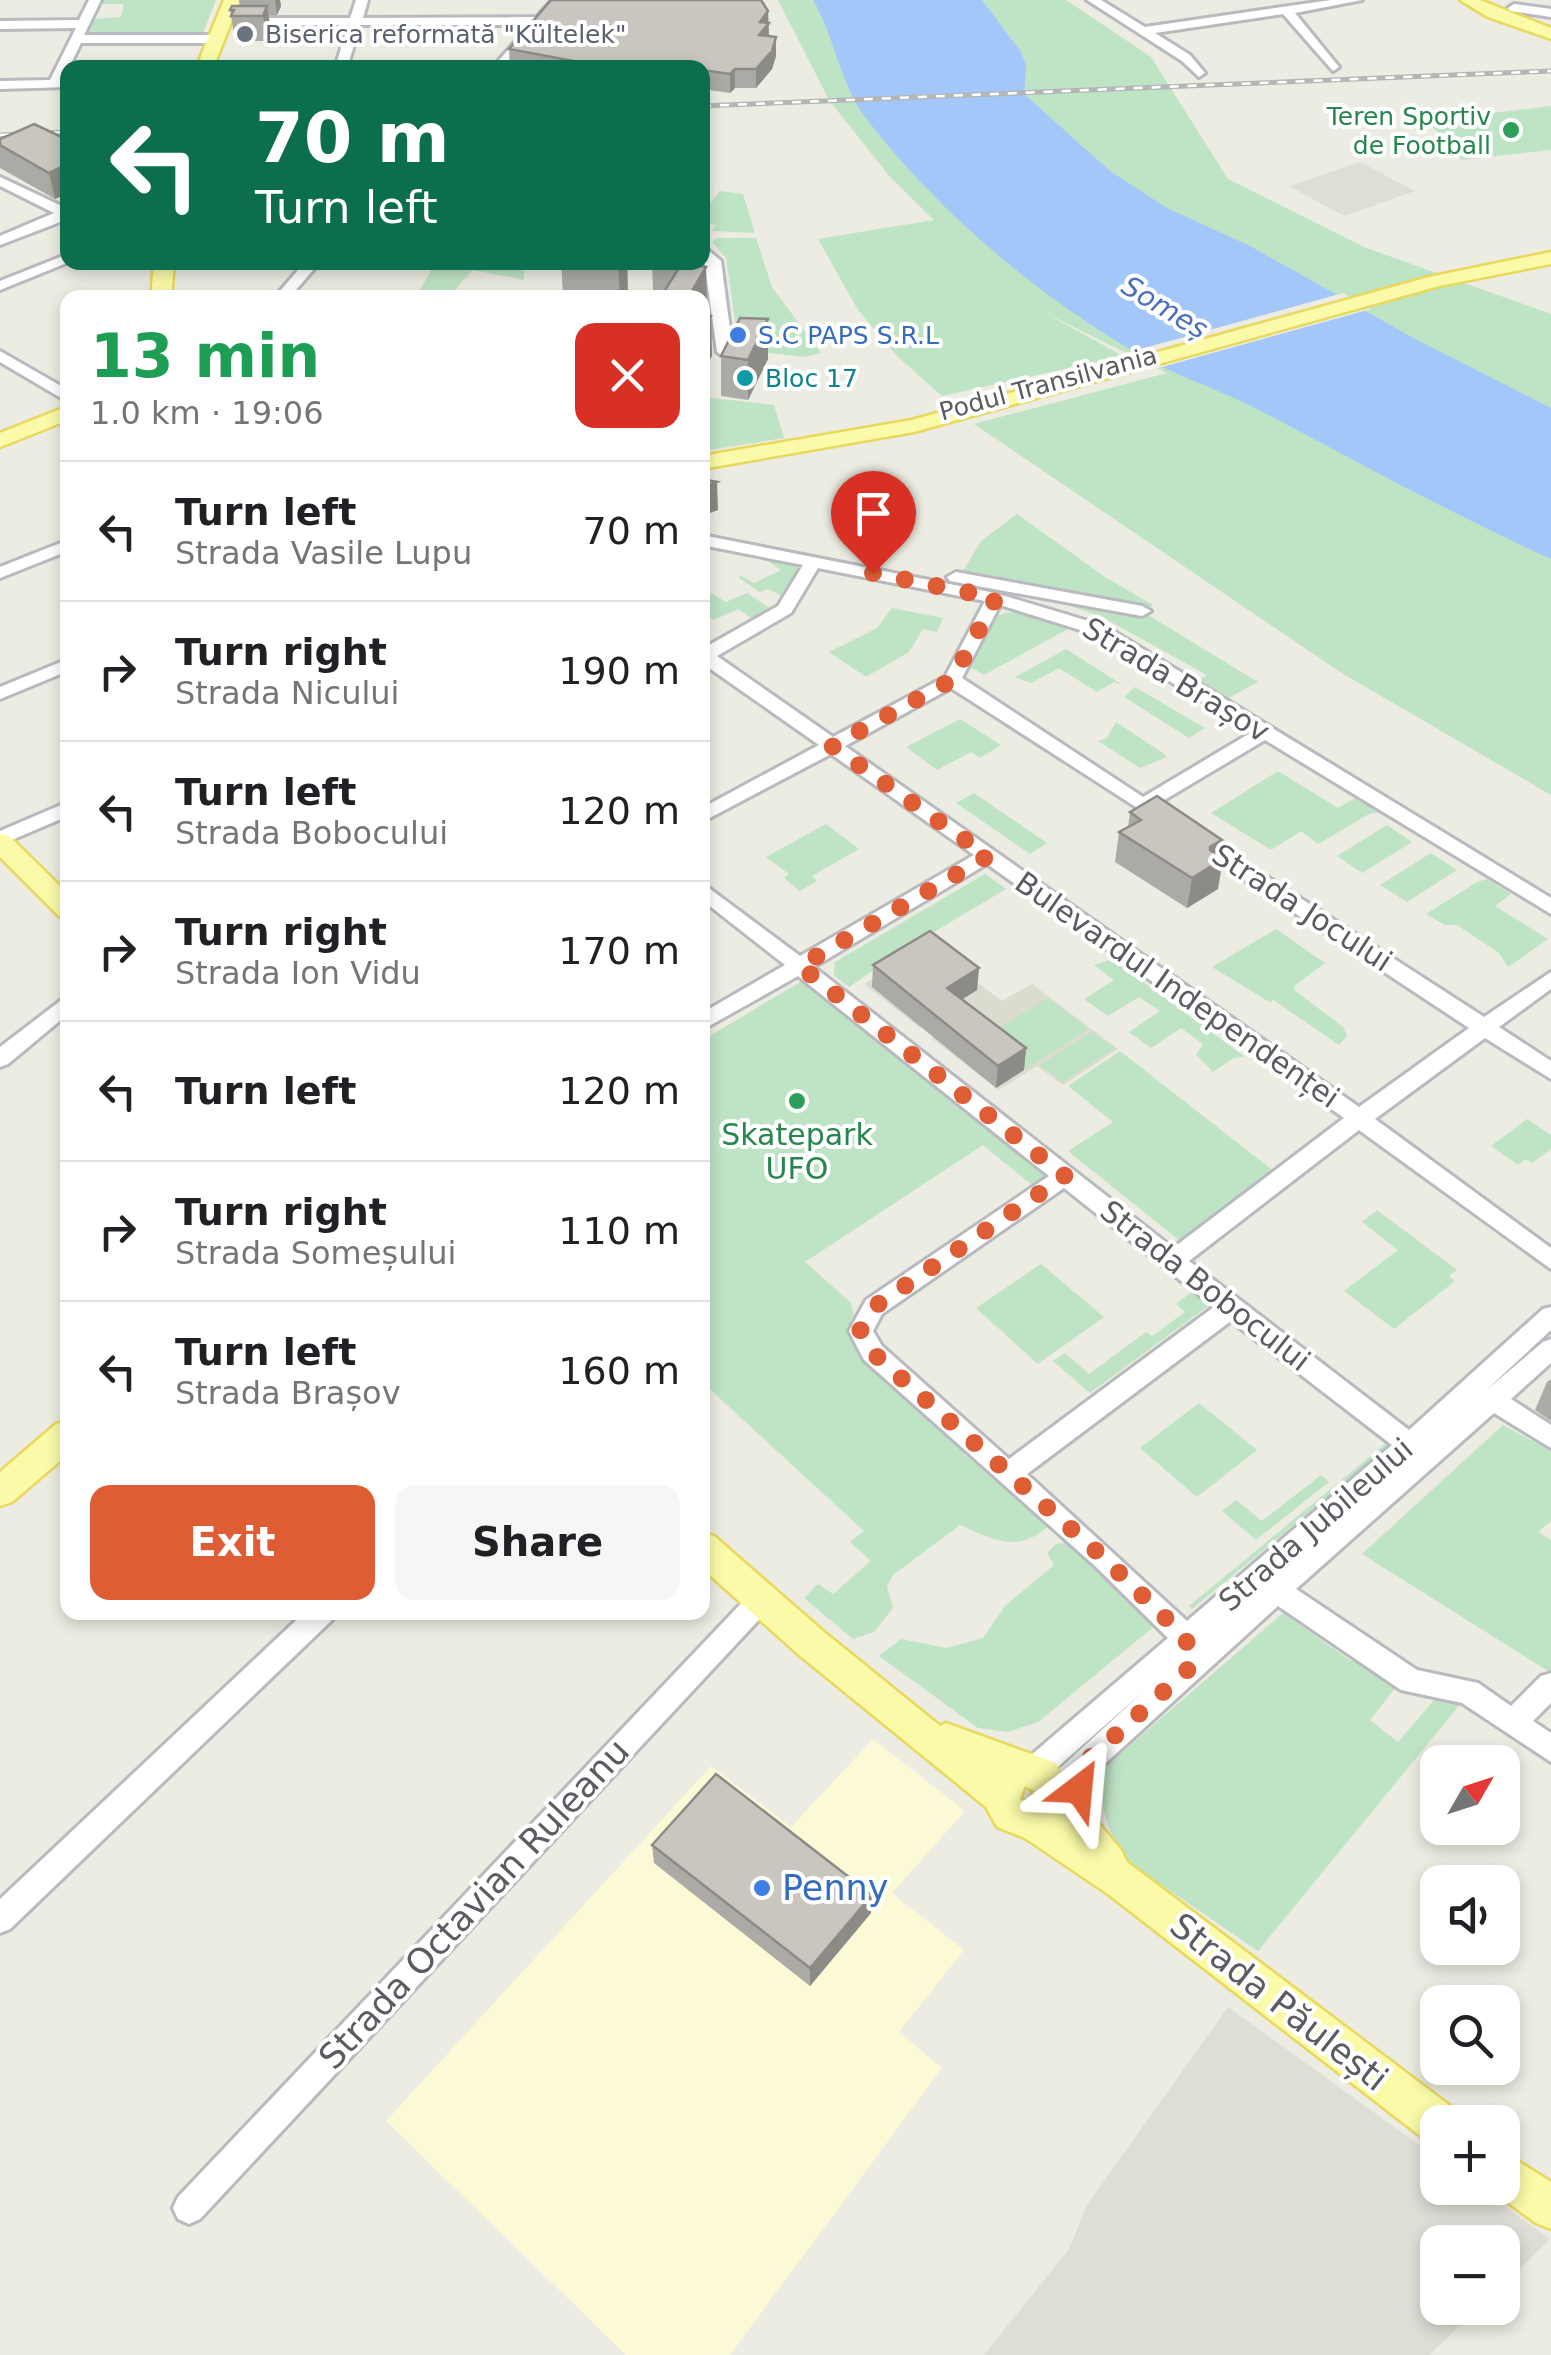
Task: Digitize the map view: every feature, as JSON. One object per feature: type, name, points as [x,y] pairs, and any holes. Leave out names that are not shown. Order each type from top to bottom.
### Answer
[{"type":"main road","points":[[207,60],[232,0]]},
{"type":"main road","points":[[1468,0],[1504,7],[1551,30]]},
{"type":"main road","name":"Podul Transilvania","points":[[710,459],[977,411],[1436,280],[1551,255]]},
{"type":"main road","points":[[0,441],[60,410]]},
{"type":"main road","points":[[0,840],[60,902]]},
{"type":"main road","points":[[0,1492],[60,1441]]},
{"type":"main road","name":"Strada Păulești","points":[[710,1554],[760,1601],[920,1730],[1032,1791],[1122,1881],[1420,2109]]},
{"type":"main road","name":"Strada Păulești","points":[[920,1730],[958,1745],[1032,1791],[1095,1848],[1122,1881]]},
{"type":"main road","points":[[1520,2185],[1551,2208]]},
{"type":"street","points":[[70,60],[95,0]]},
{"type":"street","points":[[344,60],[362,0]]},
{"type":"street","points":[[505,60],[559,0]]},
{"type":"street","points":[[1092,0],[1186,58],[1199,73]]},
{"type":"street","points":[[1144,32],[1356,0]]},
{"type":"street","points":[[1504,7],[1551,14]]},
{"type":"street","points":[[1286,10],[1333,67]]},
{"type":"street","points":[[77,39],[356,22],[540,21]]},
{"type":"street","points":[[0,24],[84,24]]},
{"type":"street","points":[[0,84],[60,84]]},
{"type":"street","points":[[0,144],[60,140]]},
{"type":"street","points":[[5,188],[60,211]]},
{"type":"street","points":[[0,241],[60,216]]},
{"type":"street","points":[[710,257],[714,261],[724,352]]},
{"type":"street","points":[[0,286],[60,261]]},
{"type":"street","points":[[288,290],[306,270]]},
{"type":"street","points":[[0,356],[60,403]]},
{"type":"street","name":"Strada Brașov","points":[[710,542],[996,598],[1099,630],[1551,907]]},
{"type":"street","points":[[0,572],[60,548]]},
{"type":"street","points":[[710,653],[785,610],[814,561]]},
{"type":"street","points":[[952,576],[1142,611]]},
{"type":"street","points":[[710,812],[952,680],[996,598]]},
{"type":"street","name":"Bulevardul Independenței","points":[[710,660],[1360,1118],[1551,1260]]},
{"type":"street","points":[[0,694],[60,668]]},
{"type":"street","name":"Strada Jocului","points":[[952,680],[1551,1072]]},
{"type":"street","points":[[1143,805],[1265,732]]},
{"type":"street","points":[[0,840],[60,812]]},
{"type":"street","points":[[710,1018],[988,856]]},
{"type":"street","name":"Strada Bobocului","points":[[710,895],[1416,1453]]},
{"type":"street","points":[[1174,1260],[1551,979]]},
{"type":"street","points":[[0,1059],[60,1009]]},
{"type":"street","points":[[1065,1176],[874,1307],[860,1331],[873,1353],[1009,1472],[1189,1650]]},
{"type":"street","points":[[1009,1472],[1232,1307]]},
{"type":"street","name":"Strada Jubileului","points":[[1032,1791],[1064,1742],[1189,1650],[1278,1591],[1551,1316]]},
{"type":"street","name":"Strada Jubileului","points":[[1032,1791],[1089,1759],[1189,1650],[1416,1453],[1492,1399],[1551,1349]]},
{"type":"street","points":[[1492,1399],[1551,1438]]},
{"type":"street","points":[[1278,1591],[1411,1680],[1468,1692],[1551,1749]]},
{"type":"street","name":"Strada Octavian Ruleanu","points":[[189,2208],[760,1601]]},
{"type":"street","points":[[0,1919],[315,1620]]},
{"type":"street","points":[[1512,1723],[1551,1685]]},
{"type":"street","points":[[958,1745],[1024,1754],[1064,1742]]},
{"type":"street","points":[[1089,1759],[1078,1804],[1095,1848]]},
{"type":"shaded area","points":[[1360,162],[1415,191],[1344,216],[1289,186]]},
{"type":"shaded area","points":[[934,950],[1002,1001],[1032,984],[1118,1049],[1063,1085],[1037,1066],[999,1090],[931,1038],[947,1028],[935,1018],[920,1028],[864,984],[905,960]]},
{"type":"shaded area","points":[[873,1739],[965,1811],[892,1893],[964,1950],[899,2032],[942,2068],[730,2355],[626,2355],[386,2121],[711,1766],[791,1827]]},
{"type":"shaded area","points":[[1228,2007],[1420,2146],[1420,2205],[1503,2205],[1550,2239],[1520,2268],[1520,2225],[1420,2225],[1420,2325],[1461,2325],[1429,2355],[984,2355],[1069,2249],[1087,2205]]},
{"type":"green space","points":[[101,0],[216,0],[202,35],[85,37],[93,19],[121,17],[124,4],[99,4]]},
{"type":"green space","points":[[778,0],[1066,0],[1151,57],[1228,179],[1364,247],[1551,314],[1551,795],[1340,672],[974,424],[1167,373],[1043,312],[1123,356],[942,396],[898,357],[858,310],[818,239],[934,220],[890,177],[829,100]]},
{"type":"green space","points":[[1551,106],[1551,150],[1462,160],[1458,157],[1462,155],[1426,121]]},
{"type":"green space","points":[[720,191],[743,194],[755,233],[712,231],[716,225],[710,224],[710,204]]},
{"type":"green space","points":[[717,238],[756,238],[772,287],[821,353],[804,357],[745,350],[736,327],[726,258],[712,242]]},
{"type":"green space","points":[[431,270],[473,270],[455,290],[420,290]]},
{"type":"green space","points":[[473,270],[524,270],[524,280]]},
{"type":"green space","points":[[710,398],[774,405],[784,438],[710,450]]},
{"type":"green space","points":[[1017,514],[1105,577],[1153,605],[1143,612],[1258,682],[1225,700],[1197,682],[1207,675],[1102,617],[1036,594],[1034,587],[963,571],[981,541]]},
{"type":"green space","points":[[786,556],[814,561],[792,601],[768,589],[760,592],[739,578],[740,575],[754,583],[781,570],[768,561]]},
{"type":"green space","points":[[747,593],[771,609],[751,618],[738,609],[714,620],[710,617],[710,594],[726,602]]},
{"type":"green space","points":[[892,608],[943,618],[937,632],[923,629],[909,652],[866,677],[829,652],[877,628]]},
{"type":"green space","points":[[1024,609],[1075,625],[984,675],[967,665],[994,616]]},
{"type":"green space","points":[[1066,649],[1120,685],[1114,682],[1097,692],[1059,668],[1031,683],[1015,677]]},
{"type":"green space","points":[[1135,687],[1205,728],[1189,738],[1124,697]]},
{"type":"green space","points":[[960,719],[1001,745],[980,758],[971,752],[937,770],[906,747]]},
{"type":"green space","points":[[1116,722],[1167,757],[1140,768],[1098,741],[1107,738]]},
{"type":"green space","points":[[1278,771],[1338,808],[1355,798],[1379,812],[1318,844],[1301,831],[1271,850],[1211,813]]},
{"type":"green space","points":[[974,793],[1047,843],[1030,854],[956,803]]},
{"type":"green space","points":[[826,824],[859,849],[812,876],[817,881],[800,891],[784,878],[789,874],[766,857]]},
{"type":"green space","points":[[1387,825],[1412,842],[1362,873],[1337,856]]},
{"type":"green space","points":[[1431,853],[1457,870],[1407,902],[1380,885]]},
{"type":"green space","points":[[985,874],[1006,889],[934,932],[961,953],[943,964],[897,954],[849,987],[834,975],[835,962]]},
{"type":"green space","points":[[1487,879],[1511,894],[1495,906],[1548,939],[1508,967],[1499,953],[1457,925],[1445,925],[1426,914]]},
{"type":"green space","points":[[1276,929],[1325,963],[1295,985],[1294,990],[1343,1027],[1347,1036],[1339,1045],[1272,999],[1271,1003],[1212,967]]},
{"type":"green space","points":[[1112,959],[1245,1057],[1234,1058],[1213,1072],[1196,1055],[1203,1044],[1181,1028],[1151,1048],[1129,1032],[1160,1011],[1139,997],[1108,1016],[1084,999],[1114,980],[1094,965]]},
{"type":"green space","points":[[812,975],[1054,1172],[1033,1186],[983,1145],[805,1262],[850,1302],[854,1313],[849,1326],[867,1356],[967,1448],[964,1454],[1046,1521],[1047,1527],[1015,1542],[994,1539],[960,1525],[893,1575],[887,1586],[893,1608],[874,1632],[853,1639],[804,1598],[818,1584],[833,1594],[871,1561],[850,1542],[864,1531],[710,1389],[710,1036]]},
{"type":"green space","points":[[1047,998],[1089,1029],[1026,1069],[985,1037]]},
{"type":"green space","points":[[1091,1032],[1114,1048],[1063,1082],[1040,1065]]},
{"type":"green space","points":[[1120,1051],[1275,1172],[1179,1240],[1068,1151],[1113,1122],[1068,1086]]},
{"type":"green space","points":[[1527,1119],[1551,1135],[1551,1149],[1532,1163],[1526,1159],[1518,1165],[1491,1146]]},
{"type":"green space","points":[[1377,1210],[1457,1270],[1449,1276],[1455,1281],[1394,1329],[1344,1291],[1398,1250],[1362,1222]]},
{"type":"green space","points":[[1041,1264],[1104,1317],[1038,1364],[976,1308]]},
{"type":"green space","points":[[1194,1290],[1211,1304],[1090,1393],[1053,1361],[1065,1353],[1089,1374],[1146,1332],[1152,1336],[1185,1312],[1176,1304]]},
{"type":"green space","points":[[1199,1403],[1257,1450],[1197,1497],[1140,1448]]},
{"type":"green space","points":[[1503,1425],[1551,1451],[1551,1521],[1538,1532],[1551,1540],[1551,1673],[1362,1554]]},
{"type":"green space","points":[[1385,1444],[1388,1447],[1192,1609],[1189,1606]]},
{"type":"green space","points":[[1321,1475],[1329,1482],[1256,1540],[1222,1511],[1236,1500],[1262,1521]]},
{"type":"green space","points":[[1056,1544],[1074,1545],[1153,1620],[1151,1629],[1038,1722],[1008,1732],[978,1728],[879,1656],[901,1639],[947,1648],[983,1638],[1005,1606],[1054,1565],[1047,1553]]},
{"type":"green space","points":[[1283,1613],[1351,1661],[1359,1652],[1401,1681],[1370,1720],[1398,1742],[1442,1691],[1466,1697],[1427,1745],[1420,1745],[1420,1753],[1258,1951],[1118,1855],[1104,1812],[1099,1772]]},
{"type":"water","name":"Someș","points":[[813,0],[982,0],[1021,52],[1026,66],[1024,94],[1110,171],[1167,208],[1250,246],[1417,340],[1551,408],[1551,559],[1246,403],[1153,362],[1099,330],[1025,277],[924,186],[865,117],[849,89]]},
{"type":"pier","points":[[1343,293],[1371,309],[1155,369],[1126,353]]},
{"type":"building","points":[[551,0],[761,0],[768,11],[760,22],[769,23],[759,35],[776,37],[772,51],[756,69],[735,69],[730,74],[710,71],[710,60],[568,60],[509,49]]},
{"type":"building","points":[[232,6],[267,6],[263,16],[231,16]]},
{"type":"building","points":[[34,124],[60,136],[60,168],[49,173],[0,145],[0,139]]},
{"type":"building","points":[[678,270],[704,270],[693,290],[665,290]]},
{"type":"building","points":[[740,318],[768,319],[748,360],[721,356]]},
{"type":"building","points":[[1157,796],[1222,840],[1210,850],[1223,859],[1192,878],[1119,832],[1141,820],[1130,812]]},
{"type":"building","points":[[930,931],[979,968],[947,988],[1026,1048],[998,1066],[873,965]]},
{"type":"building","name":"Penny","points":[[716,1774],[872,1895],[810,1968],[652,1845]]},
{"type":"railway","points":[[710,106],[1551,71]]},
{"type":"railway","points":[[0,135],[60,132]]},
{"type":"place","name":"Biserica reformată \"Kültelek\"","points":[[245,34]]},
{"type":"place","name":"Teren Sportiv de Football","points":[[1511,130]]},
{"type":"place","name":"S.C PAPS S.R.L","points":[[738,335]]},
{"type":"place","name":"Bloc 17","points":[[745,378]]},
{"type":"place","name":"Skatepark UFO","points":[[797,1101]]},
{"type":"place","name":"Penny","points":[[762,1888]]},
{"type":"route","points":[[873,573],[996,598],[952,680],[832,746],[988,856],[800,966],[1065,1176],[874,1307],[860,1331],[873,1353],[1104,1558],[1185,1637],[1194,1664],[1089,1759],[1079,1789]]}]
